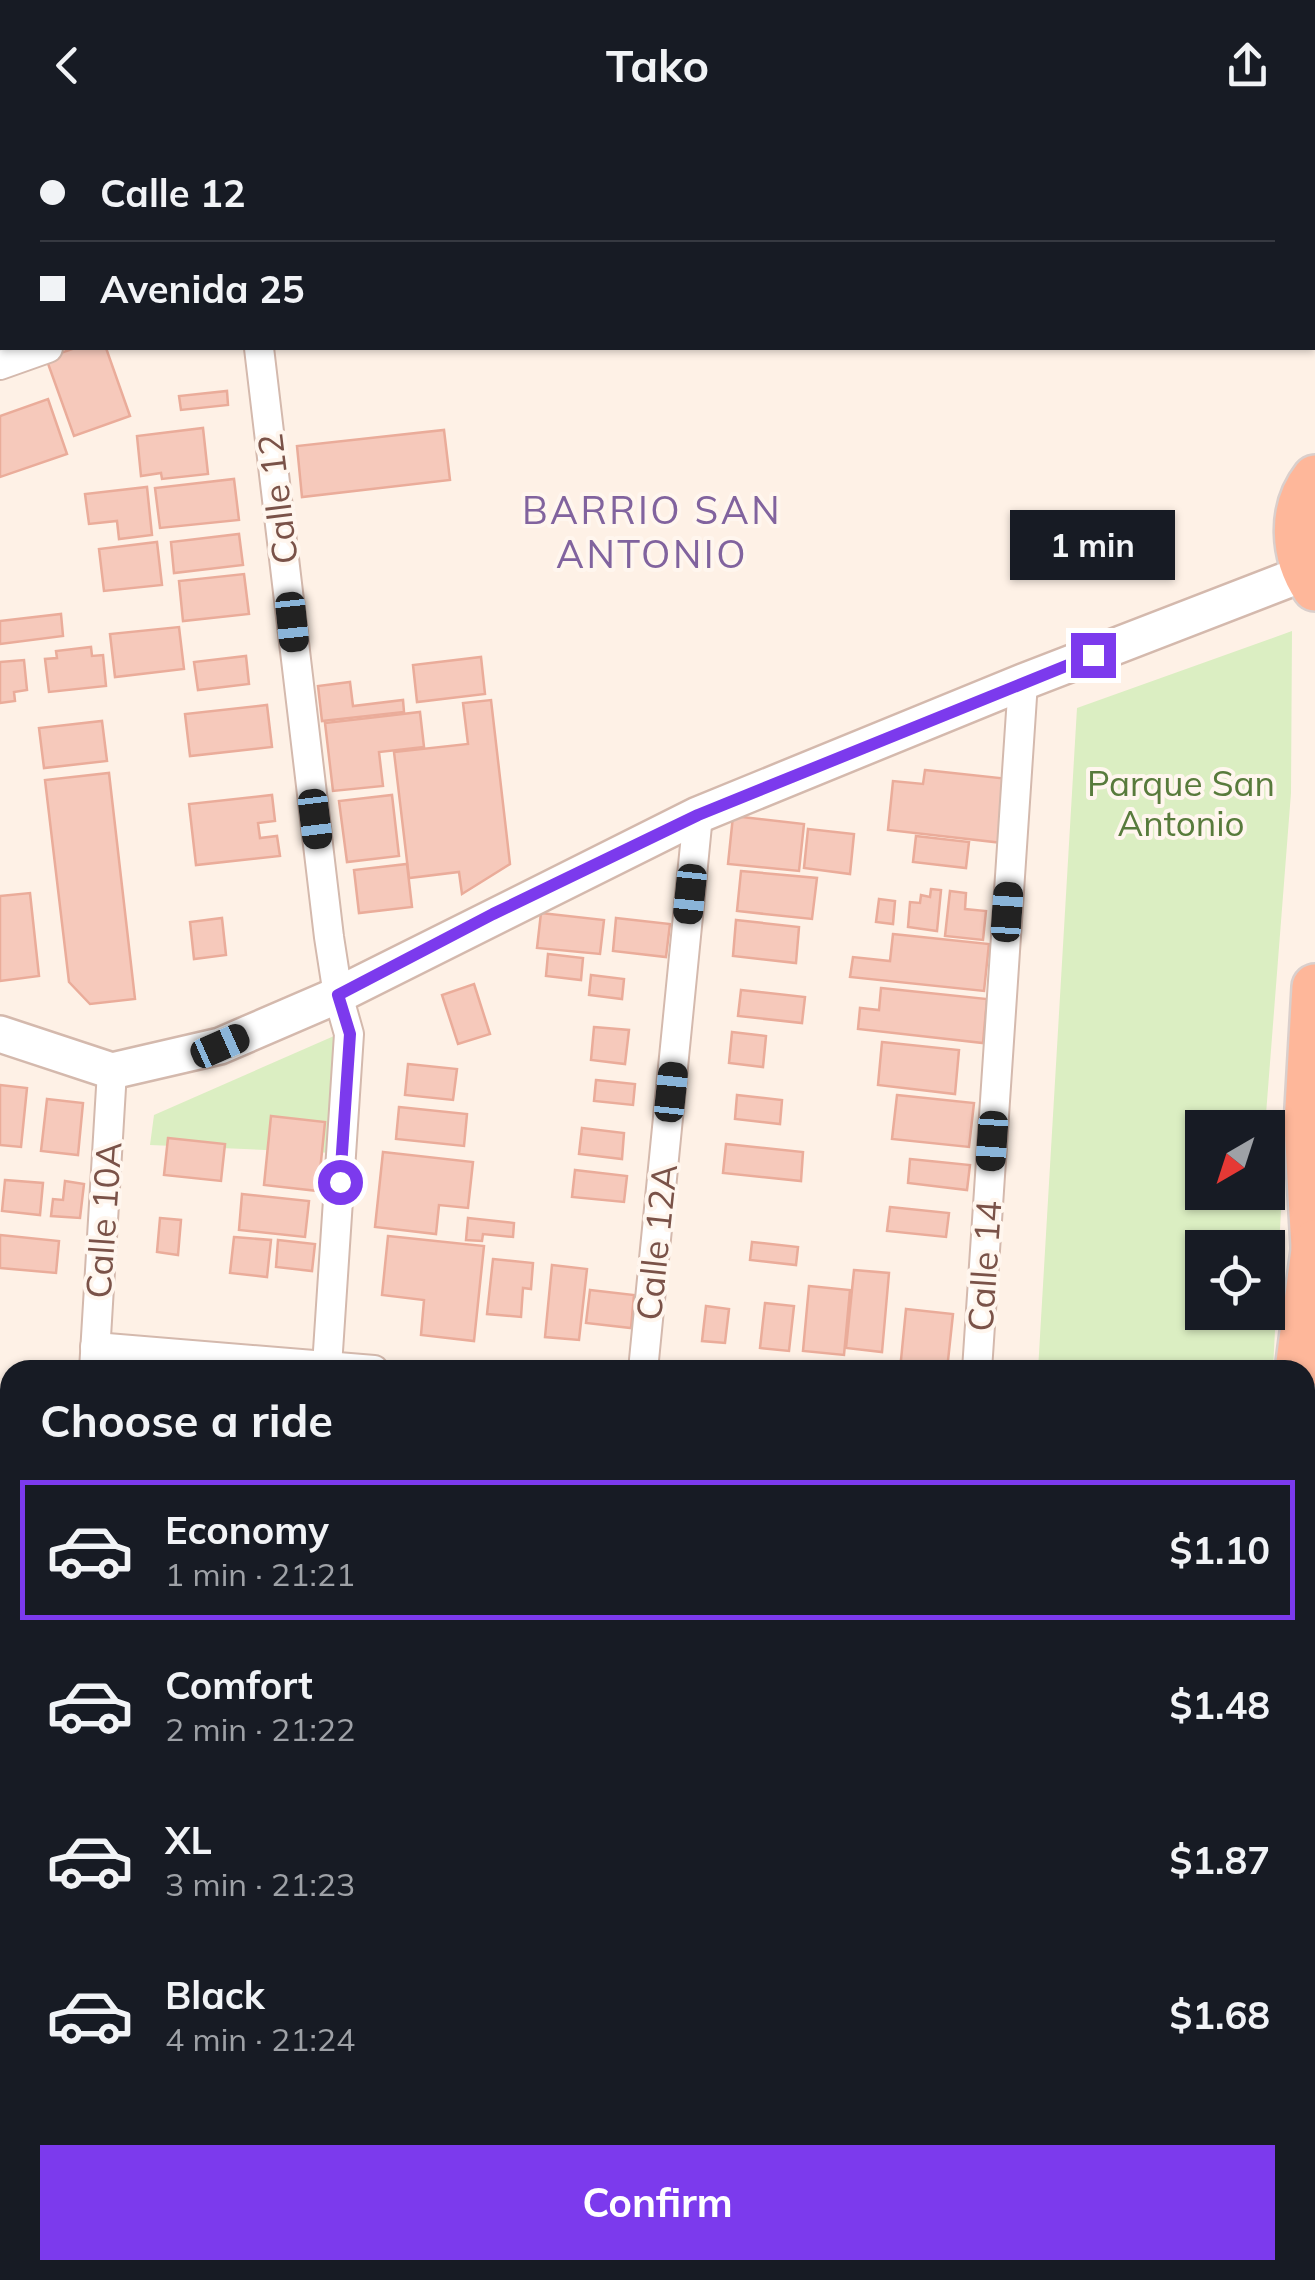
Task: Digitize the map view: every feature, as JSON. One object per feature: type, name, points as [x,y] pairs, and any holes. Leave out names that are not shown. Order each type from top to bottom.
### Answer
[{"type":"highway","points":[[1310,580],[1296,544],[1298,514],[1315,478]]},
{"type":"highway","points":[[1299,1360],[1314,1245],[1306,1125],[1315,986]]},
{"type":"street","points":[[0,364],[42,350]]},
{"type":"street","name":"Calle 12","points":[[260,350],[338,995],[350,1034],[327,1360]]},
{"type":"street","points":[[0,1034],[112,1071],[220,1046],[338,995],[493,914],[698,815],[1022,682],[1310,580]]},
{"type":"street","name":"Calle 14","points":[[978,1360],[1022,682]]},
{"type":"street","name":"Calle 12A","points":[[644,1360],[698,815]]},
{"type":"street","name":"Calle 10A","points":[[94,1358],[112,1071]]},
{"type":"street","points":[[94,1358],[152,1360]]},
{"type":"green space","name":"Parque San Antonio","points":[[1292,631],[1291,793],[1266,1110],[1185,1110],[1185,1210],[1281,1210],[1280,1230],[1185,1230],[1185,1330],[1275,1330],[1274,1360],[1039,1360],[1077,708]]},
{"type":"green space","points":[[334,1036],[349,1052],[334,1153],[150,1145],[154,1115]]},
{"type":"building","points":[[69,350],[107,350],[130,416],[74,436],[46,358]]},
{"type":"building","points":[[227,391],[228,405],[181,410],[179,396]]},
{"type":"building","points":[[48,399],[67,454],[0,477],[0,416]]},
{"type":"building","points":[[203,428],[208,474],[162,479],[161,473],[141,476],[137,436]]},
{"type":"building","points":[[444,430],[450,480],[302,497],[297,446]]},
{"type":"building","points":[[234,479],[239,520],[160,528],[155,488]]},
{"type":"building","points":[[147,487],[152,535],[119,539],[117,521],[89,524],[85,494]]},
{"type":"building","points":[[239,534],[243,565],[174,573],[171,542]]},
{"type":"building","points":[[157,542],[162,585],[104,591],[99,549]]},
{"type":"building","points":[[244,574],[249,614],[183,621],[179,581]]},
{"type":"building","points":[[61,614],[63,636],[0,644],[0,621]]},
{"type":"building","points":[[179,627],[184,669],[115,677],[110,634]]},
{"type":"building","points":[[91,647],[92,656],[103,655],[106,686],[49,692],[45,659],[57,658],[56,651]]},
{"type":"building","points":[[246,656],[249,684],[198,690],[194,662]]},
{"type":"building","points":[[481,657],[485,694],[417,702],[413,665]]},
{"type":"building","points":[[24,660],[27,690],[14,692],[15,701],[0,703],[0,662]]},
{"type":"building","points":[[350,682],[353,706],[403,700],[404,712],[322,721],[318,686]]},
{"type":"building","points":[[491,700],[510,864],[462,894],[459,872],[409,878],[394,752],[468,744],[463,703]]},
{"type":"building","points":[[267,705],[272,747],[190,756],[185,714]]},
{"type":"building","points":[[420,712],[424,747],[379,752],[383,786],[333,791],[325,723]]},
{"type":"building","points":[[102,721],[107,761],[44,768],[39,728]]},
{"type":"building","points":[[925,770],[1009,779],[1003,843],[888,830],[893,781],[923,784]]},
{"type":"building","points":[[109,773],[135,999],[90,1004],[69,982],[45,780]]},
{"type":"building","points":[[272,795],[275,821],[258,823],[260,838],[277,836],[280,856],[196,865],[189,804]]},
{"type":"building","points":[[392,795],[399,856],[347,862],[339,801]]},
{"type":"building","points":[[733,816],[804,824],[799,871],[728,864]]},
{"type":"building","points":[[808,829],[854,834],[850,874],[804,868]]},
{"type":"building","points":[[916,836],[969,842],[966,868],[913,862]]},
{"type":"building","points":[[407,864],[412,907],[359,913],[354,870]]},
{"type":"building","points":[[741,871],[817,878],[812,919],[737,911]]},
{"type":"building","points":[[931,889],[941,890],[937,931],[908,927],[910,902],[920,903],[921,895],[930,897]]},
{"type":"building","points":[[950,891],[966,893],[965,909],[986,911],[983,940],[945,936]]},
{"type":"building","points":[[30,893],[39,976],[0,981],[0,896]]},
{"type":"building","points":[[879,899],[895,901],[893,924],[876,922]]},
{"type":"building","points":[[541,913],[604,920],[600,954],[537,948]]},
{"type":"building","points":[[222,918],[226,955],[194,959],[190,922]]},
{"type":"building","points":[[616,918],[670,924],[666,957],[613,951]]},
{"type":"building","points":[[736,920],[799,927],[796,963],[733,956]]},
{"type":"building","points":[[893,934],[989,944],[984,991],[850,977],[853,957],[890,961]]},
{"type":"building","points":[[548,954],[583,958],[581,980],[546,976]]},
{"type":"building","points":[[591,975],[624,979],[622,999],[589,995]]},
{"type":"building","points":[[474,984],[490,1034],[458,1044],[442,995]]},
{"type":"building","points":[[881,988],[987,999],[983,1043],[858,1029],[860,1008],[879,1010]]},
{"type":"building","points":[[741,990],[805,997],[802,1023],[738,1016]]},
{"type":"building","points":[[594,1027],[629,1030],[625,1064],[591,1060]]},
{"type":"building","points":[[732,1032],[766,1036],[763,1067],[729,1063]]},
{"type":"building","points":[[882,1042],[959,1050],[955,1094],[878,1085]]},
{"type":"building","points":[[408,1064],[457,1069],[453,1100],[405,1095]]},
{"type":"building","points":[[596,1080],[635,1084],[633,1105],[594,1101]]},
{"type":"building","points":[[0,1085],[27,1088],[21,1147],[0,1145]]},
{"type":"building","points":[[737,1095],[782,1100],[780,1124],[735,1119]]},
{"type":"building","points":[[897,1095],[974,1103],[969,1147],[892,1139]]},
{"type":"building","points":[[47,1099],[83,1103],[78,1155],[41,1151]]},
{"type":"building","points":[[399,1107],[467,1114],[464,1146],[396,1139]]},
{"type":"building","points":[[271,1116],[325,1122],[318,1191],[264,1185]]},
{"type":"building","points":[[582,1128],[624,1133],[622,1159],[579,1154]]},
{"type":"building","points":[[168,1138],[225,1144],[221,1181],[164,1175]]},
{"type":"building","points":[[726,1144],[803,1152],[801,1181],[723,1173]]},
{"type":"building","points":[[383,1152],[473,1162],[468,1208],[439,1205],[436,1234],[375,1227]]},
{"type":"building","points":[[910,1159],[970,1165],[967,1190],[908,1183]]},
{"type":"building","points":[[575,1170],[627,1176],[624,1202],[572,1197]]},
{"type":"building","points":[[5,1180],[43,1183],[40,1215],[2,1211]]},
{"type":"building","points":[[65,1181],[84,1184],[80,1218],[51,1216],[53,1199],[63,1200]]},
{"type":"building","points":[[242,1194],[309,1201],[305,1237],[239,1230]]},
{"type":"building","points":[[890,1207],[949,1213],[946,1237],[887,1231]]},
{"type":"building","points":[[160,1218],[181,1220],[178,1255],[157,1252]]},
{"type":"building","points":[[468,1218],[514,1223],[513,1237],[483,1234],[482,1241],[466,1240]]},
{"type":"building","points":[[0,1235],[59,1241],[56,1273],[0,1268]]},
{"type":"building","points":[[388,1236],[484,1246],[474,1341],[421,1335],[424,1300],[382,1295]]},
{"type":"building","points":[[234,1237],[271,1240],[267,1277],[230,1273]]},
{"type":"building","points":[[278,1240],[315,1244],[312,1271],[276,1267]]},
{"type":"building","points":[[752,1242],[798,1247],[796,1265],[750,1260]]},
{"type":"building","points":[[493,1259],[533,1263],[531,1289],[523,1288],[521,1317],[487,1314]]},
{"type":"building","points":[[552,1265],[587,1269],[579,1340],[545,1337]]},
{"type":"building","points":[[854,1270],[889,1273],[882,1352],[846,1348]]},
{"type":"building","points":[[809,1286],[850,1290],[844,1355],[803,1351]]},
{"type":"building","points":[[590,1290],[634,1295],[631,1328],[586,1323]]},
{"type":"building","points":[[765,1303],[794,1306],[789,1351],[760,1348]]},
{"type":"building","points":[[706,1306],[729,1309],[725,1343],[702,1341]]},
{"type":"building","points":[[906,1309],[953,1314],[948,1360],[901,1360]]},
{"type":"district","name":"BARRIO SAN ANTONIO","points":[[652,532]]},
{"type":"route","points":[[340,1182],[350,1034],[338,995],[493,914],[698,815],[1093,655]]}]
